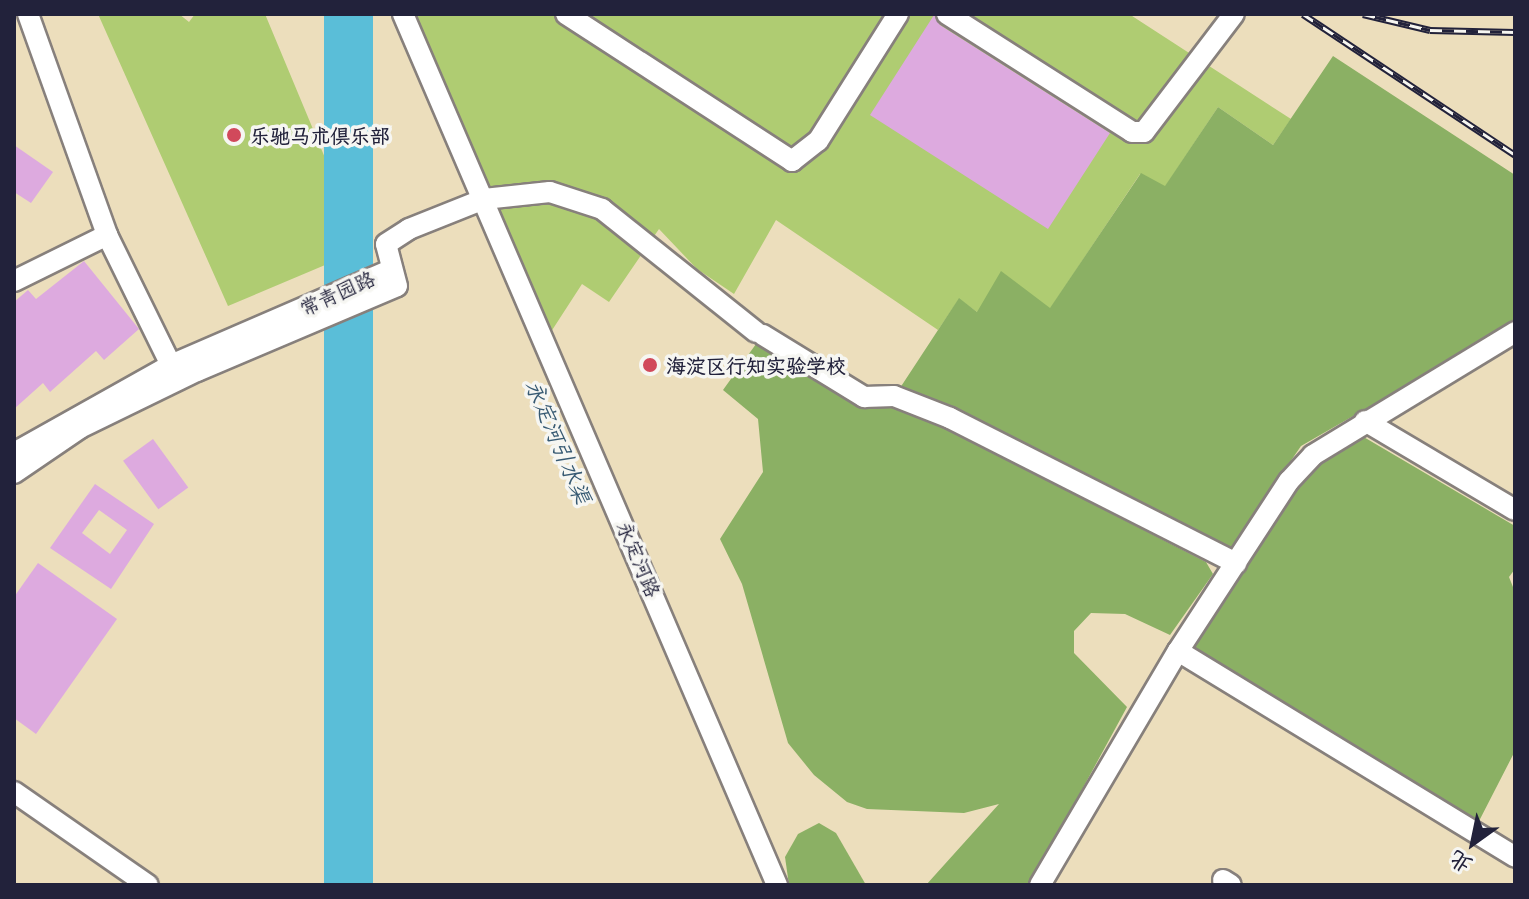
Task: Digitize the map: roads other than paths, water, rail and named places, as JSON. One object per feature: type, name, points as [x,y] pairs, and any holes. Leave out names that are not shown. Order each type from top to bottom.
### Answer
[{"type":"street","points":[[28,14],[107,235],[171,365]]},
{"type":"street","name":"永定河路","points":[[403,14],[477,202],[777,885]]},
{"type":"street","points":[[566,14],[792,161],[818,141],[898,14]]},
{"type":"street","points":[[947,14],[1132,132],[1144,132],[1234,14]]},
{"type":"street","points":[[391,270],[386,244],[409,229],[477,202],[550,192],[602,209],[760,334],[864,397],[879,400],[894,396],[950,418],[1236,563]]},
{"type":"street","points":[[14,281],[107,235]]},
{"type":"street","name":"常青园路","points":[[14,453],[171,365],[391,270],[397,286],[197,371],[80,428],[14,473]]},
{"type":"street","points":[[1040,885],[1178,651],[1297,472],[1313,455],[1365,421],[1515,332]]},
{"type":"street","points":[[1365,421],[1515,510]]},
{"type":"street","points":[[1178,651],[1515,857]]},
{"type":"street","points":[[14,792],[148,885]]},
{"type":"water","points":[[324,14],[373,14],[373,885],[324,885]]},
{"type":"railway","points":[[1303,14],[1515,155]]},
{"type":"railway","points":[[1363,14],[1430,30],[1515,32]]},
{"type":"place","name":"乐驰马术俱乐部","points":[[234,135]]},
{"type":"place","name":"海淀区行知实验学校","points":[[650,365]]},
{"type":"water label","name":"永定河引水渠","points":[[560,441]]}]
